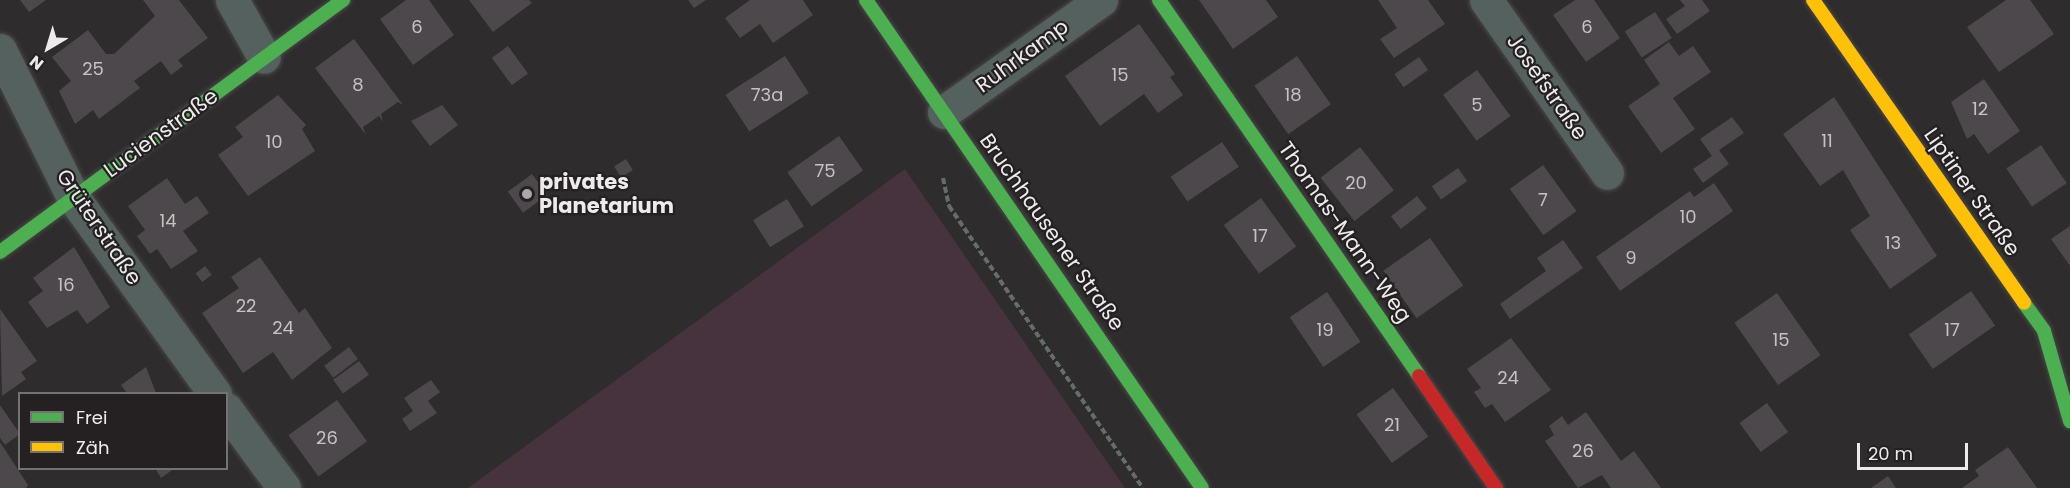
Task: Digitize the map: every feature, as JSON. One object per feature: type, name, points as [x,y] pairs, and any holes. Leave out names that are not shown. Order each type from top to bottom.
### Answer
[{"type":"street","points":[[232,0],[264,57]]},
{"type":"street","name":"Lucienstraße","points":[[0,252],[343,0]]},
{"type":"street","name":"Bruchhausener Straße","points":[[866,0],[1202,488]]},
{"type":"street","name":"Ruhrkamp","points":[[944,112],[1101,0]]},
{"type":"street","name":"Thomas-Mann-Weg","points":[[1159,0],[1496,488]]},
{"type":"street","name":"Josefstraße","points":[[1486,0],[1607,173]]},
{"type":"street","name":"Liptiner Straße","points":[[1813,0],[2044,332],[2070,421]]},
{"type":"street","name":"Grüterstraße","points":[[0,50],[73,197],[214,392]]},
{"type":"street","points":[[228,412],[284,488]]},
{"type":"path","points":[[942,173],[949,206],[1143,488]]},
{"type":"shaded area","points":[[905,169],[1125,488],[468,488]]},
{"type":"building","points":[[20,0],[46,0],[29,12]]},
{"type":"building","points":[[143,0],[179,0],[208,38],[178,60],[183,66],[171,75],[161,61],[134,81],[140,88],[99,119],[93,110],[75,124],[59,91],[71,81],[52,57],[88,30],[106,54],[114,54],[155,16]]},
{"type":"building","points":[[406,0],[429,0],[454,35],[413,65],[380,19]]},
{"type":"building","points":[[469,0],[529,0],[532,3],[493,32]]},
{"type":"building","points":[[688,0],[706,0],[694,8]]},
{"type":"building","points":[[750,0],[803,0],[813,15],[773,43],[760,24],[740,38],[725,18]]},
{"type":"building","points":[[1199,0],[1266,0],[1278,17],[1233,49]]},
{"type":"building","points":[[1378,0],[1428,0],[1445,24],[1394,58],[1380,39],[1397,28]]},
{"type":"building","points":[[1575,0],[1594,0],[1620,38],[1586,62],[1553,15]]},
{"type":"building","points":[[1680,0],[1702,0],[1710,11],[1677,34],[1666,19],[1685,6]]},
{"type":"building","points":[[2006,0],[2030,0],[2054,34],[1999,72],[1967,27]]},
{"type":"building","points":[[1655,12],[1672,38],[1642,58],[1625,32]]},
{"type":"building","points":[[1139,24],[1175,74],[1170,77],[1183,95],[1158,113],[1144,94],[1100,126],[1065,76]]},
{"type":"building","points":[[354,39],[403,105],[398,102],[381,114],[383,122],[379,116],[363,127],[366,135],[315,68]]},
{"type":"building","points":[[1669,42],[1679,56],[1693,46],[1711,72],[1673,98],[1695,129],[1661,153],[1628,106],[1660,84],[1644,60]]},
{"type":"building","points":[[508,46],[528,74],[512,85],[492,58]]},
{"type":"building","points":[[785,56],[809,93],[749,132],[725,95]]},
{"type":"building","points":[[1297,56],[1331,104],[1288,134],[1254,86]]},
{"type":"building","points":[[1419,57],[1428,70],[1404,87],[1394,74]]},
{"type":"building","points":[[1477,70],[1511,116],[1477,141],[1443,95]]},
{"type":"building","points":[[1984,79],[2020,131],[1988,154],[1974,134],[1967,139],[1951,102]]},
{"type":"building","points":[[278,95],[306,125],[302,129],[315,151],[248,196],[218,155],[243,137],[235,127]]},
{"type":"building","points":[[1834,97],[1937,256],[1890,289],[1850,230],[1870,216],[1843,170],[1820,186],[1783,134]]},
{"type":"building","points":[[442,105],[458,125],[430,146],[411,121]]},
{"type":"building","points":[[1732,117],[1744,133],[1719,150],[1729,164],[1703,183],[1693,169],[1712,156],[1700,139]]},
{"type":"building","points":[[839,136],[863,170],[811,207],[787,172]]},
{"type":"building","points":[[1222,142],[1239,167],[1187,202],[1171,177]]},
{"type":"building","points":[[2041,145],[2067,183],[2032,207],[2006,168]]},
{"type":"building","points":[[1360,147],[1394,190],[1354,221],[1321,178]]},
{"type":"building","points":[[626,159],[633,170],[621,177],[614,166]]},
{"type":"building","points":[[1543,165],[1577,211],[1543,235],[1510,189]]},
{"type":"building","points":[[1458,168],[1467,181],[1441,199],[1432,186]]},
{"type":"building","name":"privates Planetarium","points":[[532,174],[547,195],[523,213],[508,192]]},
{"type":"building","points":[[167,178],[185,204],[197,196],[209,213],[183,231],[198,251],[171,269],[157,249],[150,254],[137,236],[145,230],[128,206]]},
{"type":"building","points":[[1714,183],[1733,211],[1620,291],[1596,257],[1690,191],[1694,197]]},
{"type":"building","points":[[1417,196],[1427,209],[1401,229],[1391,216]]},
{"type":"building","points":[[1261,198],[1296,247],[1259,274],[1224,225]]},
{"type":"building","points":[[787,199],[804,226],[770,247],[753,220]]},
{"type":"building","points":[[2070,226],[2070,266],[2051,239]]},
{"type":"building","points":[[1430,238],[1463,286],[1417,318],[1383,271]]},
{"type":"building","points":[[1563,240],[1583,268],[1510,319],[1500,304],[1546,271],[1537,258]]},
{"type":"building","points":[[74,247],[110,307],[87,324],[77,310],[47,328],[28,302],[43,291],[33,278]]},
{"type":"building","points":[[260,257],[299,313],[305,308],[332,348],[292,380],[273,352],[243,373],[202,313],[239,288],[231,277]]},
{"type":"building","points":[[205,266],[212,275],[202,282],[196,273]]},
{"type":"building","points":[[1971,291],[1995,325],[1933,369],[1909,335]]},
{"type":"building","points":[[1327,292],[1361,342],[1323,367],[1290,317]]},
{"type":"building","points":[[1777,293],[1821,355],[1778,385],[1734,323]]},
{"type":"building","points":[[0,309],[37,361],[21,372],[26,379],[2,396]]},
{"type":"building","points":[[1511,338],[1551,390],[1505,422],[1492,404],[1485,408],[1474,392],[1481,388],[1467,369]]},
{"type":"building","points":[[349,347],[358,359],[333,378],[324,366]]},
{"type":"building","points":[[359,361],[369,375],[343,394],[333,380]]},
{"type":"building","points":[[146,367],[156,392],[126,392],[121,385]]},
{"type":"building","points":[[431,380],[440,392],[428,401],[437,413],[410,431],[402,419],[413,411],[404,398]]},
{"type":"building","points":[[1393,388],[1428,437],[1392,463],[1357,414]]},
{"type":"building","points":[[337,400],[367,441],[318,477],[288,435]]},
{"type":"building","points":[[1767,403],[1788,432],[1761,452],[1739,423]]},
{"type":"building","points":[[0,405],[18,431],[18,435],[5,445],[0,438]]},
{"type":"building","points":[[1586,412],[1621,461],[1634,451],[1661,488],[1611,488],[1602,475],[1578,488],[1545,441],[1554,435],[1549,426],[1562,416],[1568,425]]},
{"type":"building","points":[[0,442],[28,485],[26,488],[0,488]]},
{"type":"building","points":[[2008,447],[2037,488],[1962,488],[1979,476],[1975,470]]},
{"type":"building","points":[[156,470],[172,470],[161,478]]},
{"type":"building","points":[[1888,476],[1896,488],[1871,488]]},
{"type":"traffic: fast","points":[[0,252],[343,0]]},
{"type":"traffic: fast","points":[[866,0],[1202,488]]},
{"type":"traffic: fast","points":[[1159,0],[1419,376]]},
{"type":"traffic: fast","points":[[2024,303],[2044,331],[2070,421]]},
{"type":"traffic: slow","points":[[1813,0],[2024,303]]},
{"type":"traffic: jam","points":[[1419,376],[1496,488]]},
{"type":"place","name":"privates Planetarium","points":[[527,194]]}]
